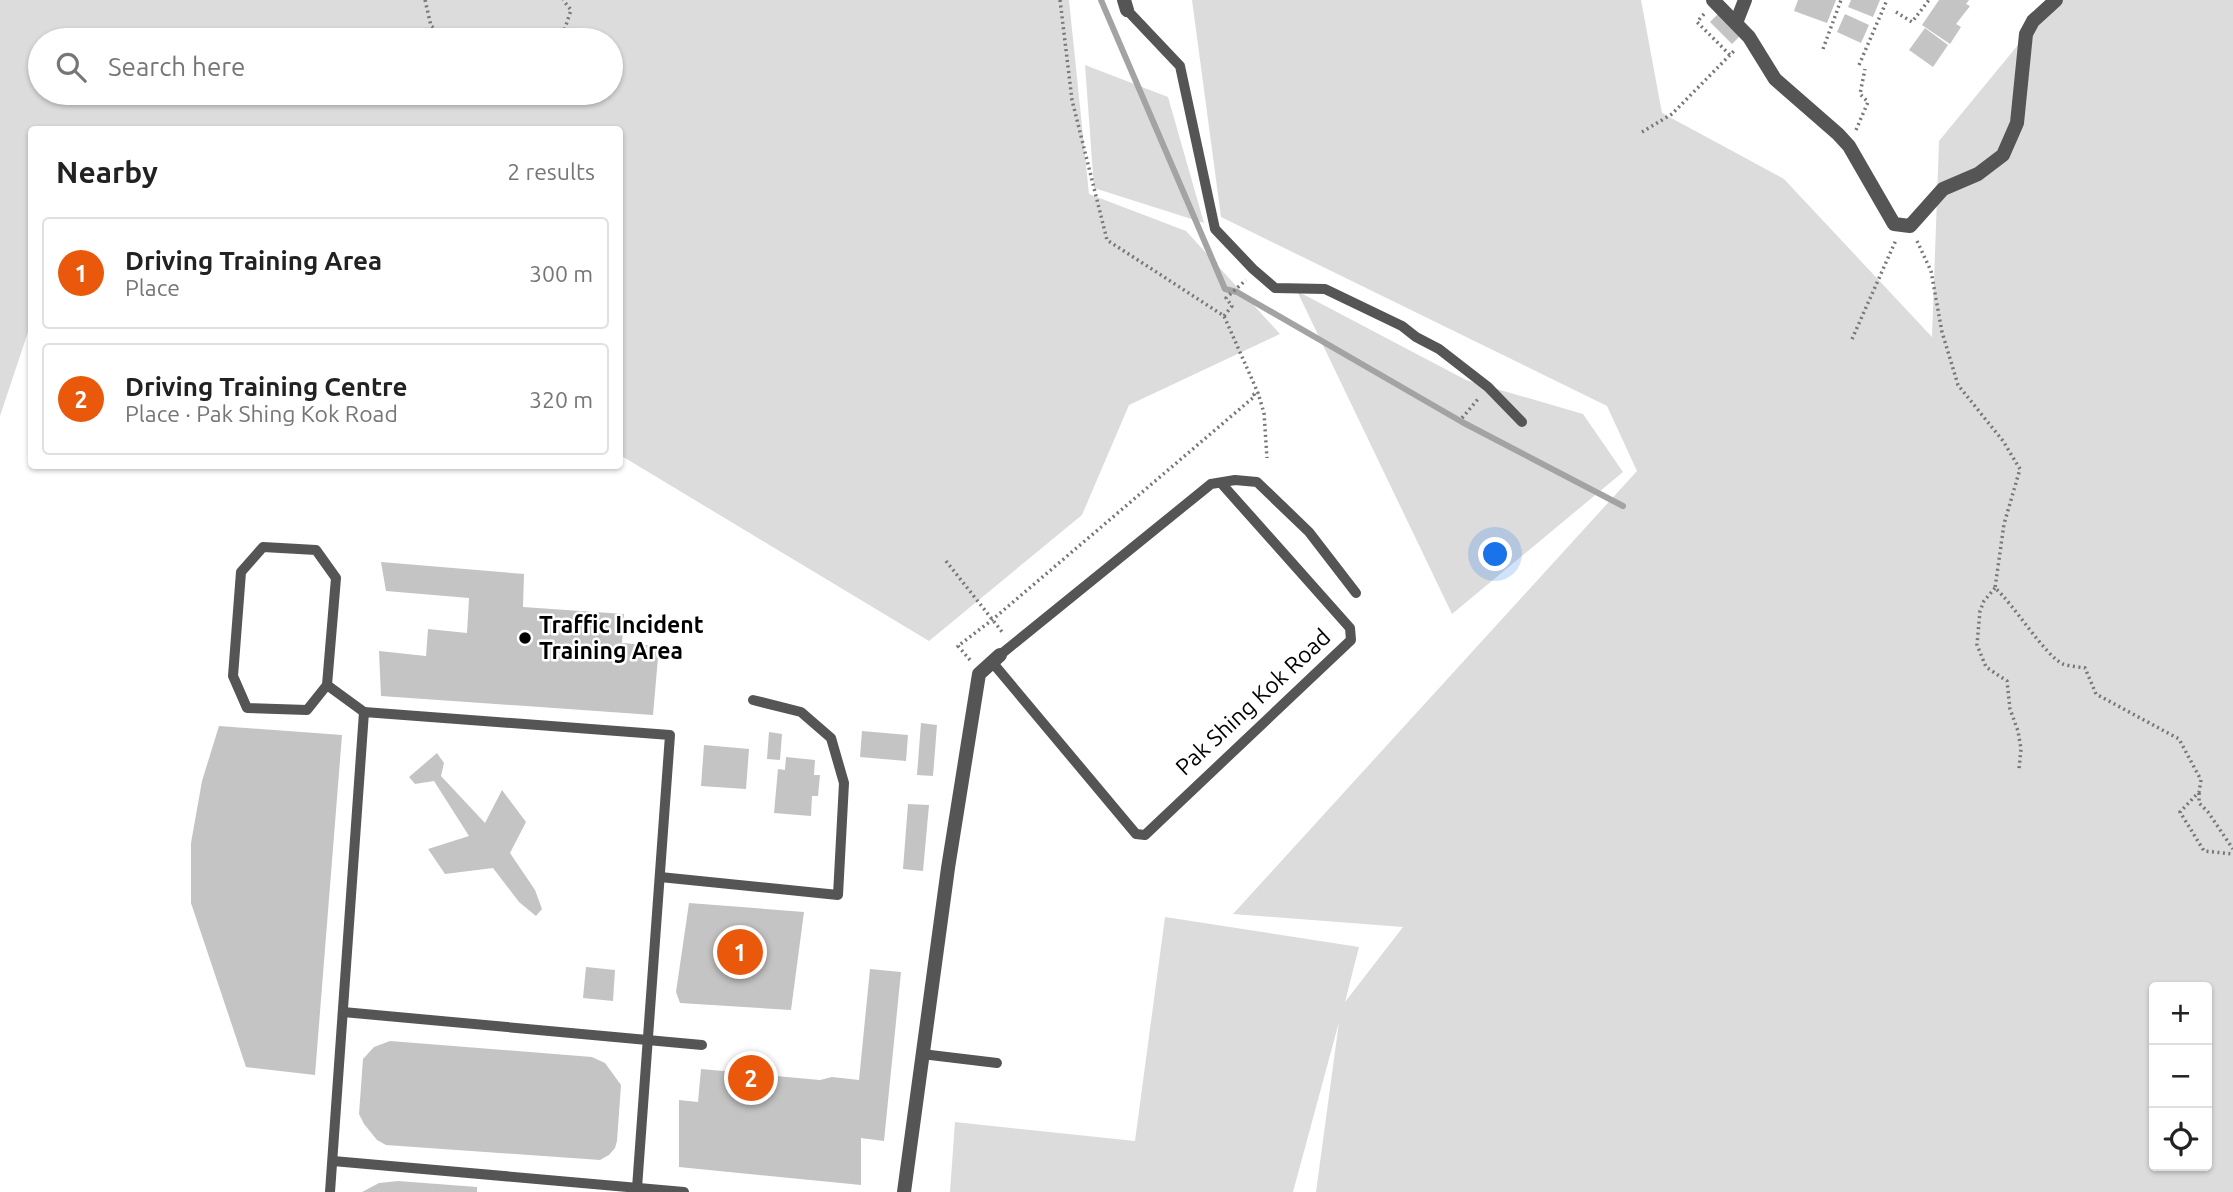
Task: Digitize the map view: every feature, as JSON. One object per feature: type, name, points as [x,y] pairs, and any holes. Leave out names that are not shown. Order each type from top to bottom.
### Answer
[{"type":"street","points":[[1736,23],[1745,0]]},
{"type":"street","points":[[1714,1],[1749,37],[1775,79],[1849,146],[1894,224],[1906,226],[1943,189],[1978,174],[2003,155],[2017,123],[2026,34],[2033,21],[2056,0]]},
{"type":"street","points":[[904,1192],[948,868],[991,663]]},
{"type":"lane","points":[[1125,5],[1180,66],[1215,229],[1244,260],[1275,288],[1325,289],[1402,326],[1439,349],[1488,387],[1522,422]]},
{"type":"lane","points":[[991,663],[1212,484],[1236,480],[1257,482],[1309,532],[1356,593]]},
{"type":"lane","name":"Pak Shing Kok Road","points":[[991,663],[1136,834],[1145,835],[1351,640],[1350,628],[1221,483]]},
{"type":"lane","points":[[263,547],[316,550],[335,578],[327,685],[307,710],[247,708],[233,676],[241,572],[263,547]]},
{"type":"lane","points":[[327,685],[364,712],[670,735],[637,1188]]},
{"type":"lane","points":[[660,877],[838,895],[844,783],[831,738],[801,712],[752,701]]},
{"type":"lane","points":[[330,1192],[364,712]]},
{"type":"lane","points":[[343,1012],[702,1045]]},
{"type":"lane","points":[[922,1054],[997,1063]]},
{"type":"lane","points":[[332,1161],[684,1192]]},
{"type":"path","points":[[425,0],[434,28]]},
{"type":"path","points":[[563,0],[570,10],[565,28]]},
{"type":"path","points":[[1060,0],[1072,100],[1107,240],[1224,316],[1258,393],[1264,413],[1267,458]]},
{"type":"path","points":[[1823,49],[1841,0]]},
{"type":"path","points":[[1859,65],[1886,0]]},
{"type":"path","points":[[1896,12],[1912,22],[1929,0]]},
{"type":"path","points":[[1714,1],[1697,22],[1730,55]]},
{"type":"path","points":[[1642,132],[1672,114],[1749,37]]},
{"type":"path","points":[[1849,146],[1868,102],[1860,94],[1865,69]]},
{"type":"path","points":[[1852,339],[1906,226]]},
{"type":"path","points":[[1906,226],[1931,271],[1942,332],[1958,385],[2003,441],[2020,469],[2004,524],[1995,587],[1980,611],[1978,645],[1986,667],[2007,681],[2010,709],[2021,749],[2019,769]]},
{"type":"path","points":[[1224,316],[1233,306],[1226,298],[1244,281]]},
{"type":"path","points":[[991,663],[958,646],[1258,393]]},
{"type":"path","points":[[1462,418],[1471,407]]},
{"type":"path","points":[[946,561],[992,620]]},
{"type":"path","points":[[1995,587],[2060,663],[2085,668],[2096,694],[2179,739],[2201,780],[2199,803],[2208,812],[2233,852]]},
{"type":"path","points":[[2200,792],[2180,812],[2204,851],[2233,852]]},
{"type":"shaded area","points":[[0,0],[1069,0],[1089,194],[1186,231],[1280,334],[1129,405],[1082,515],[929,641],[623,457],[623,126],[28,126],[28,332],[0,416]]},
{"type":"shaded area","points":[[1192,0],[1641,0],[1662,113],[1784,179],[1932,337],[1939,141],[2055,0],[2233,0],[2233,1192],[1316,1192],[1339,1022],[1293,1192],[950,1192],[955,1122],[1135,1141],[1165,917],[1359,947],[1345,1002],[1403,927],[1233,914],[1637,471],[1607,406],[1221,217]]},
{"type":"shaded area","points":[[1085,65],[1168,97],[1204,223],[1094,188]]},
{"type":"shaded area","points":[[1297,291],[1466,380],[1583,414],[1623,472],[1452,614]]},
{"type":"building","points":[[1798,0],[1836,0],[1827,23],[1794,11]]},
{"type":"building","points":[[1851,0],[1880,0],[1873,17],[1848,7]]},
{"type":"building","points":[[1939,0],[1969,0],[1966,4],[1970,6],[1956,24],[1961,27],[1950,44],[1922,25]]},
{"type":"building","points":[[1719,13],[1742,34],[1732,44],[1710,22]]},
{"type":"building","points":[[1845,14],[1869,25],[1861,43],[1837,32]]},
{"type":"building","points":[[1925,28],[1948,45],[1933,67],[1909,50]]},
{"type":"building","name":"Traffic Incident Training Area","points":[[381,562],[524,574],[523,607],[624,614],[622,643],[659,646],[653,715],[381,696],[379,651],[426,656],[428,629],[467,633],[469,598],[386,591]]},
{"type":"building","points":[[921,723],[937,725],[933,776],[917,775]]},
{"type":"building","points":[[219,726],[342,735],[315,1075],[246,1067],[191,903],[191,843],[202,781]]},
{"type":"building","points":[[862,731],[908,735],[906,761],[860,757]]},
{"type":"building","points":[[769,732],[782,734],[780,760],[767,759]]},
{"type":"building","points":[[704,745],[749,749],[746,789],[701,786]]},
{"type":"building","points":[[437,753],[444,763],[441,776],[485,823],[502,790],[526,822],[510,853],[535,890],[542,909],[536,916],[519,902],[493,868],[445,874],[428,849],[469,836],[434,781],[415,784],[409,777]]},
{"type":"building","points":[[786,757],[815,760],[814,775],[820,775],[818,796],[812,796],[811,816],[774,813],[778,769],[785,770]]},
{"type":"building","points":[[908,804],[929,805],[923,871],[903,869]]},
{"type":"building","points":[[689,903],[804,912],[791,1010],[680,1003],[676,992]]},
{"type":"building","points":[[586,967],[615,970],[613,1001],[583,998]]},
{"type":"building","points":[[870,969],[901,972],[884,1141],[861,1138],[861,1185],[679,1167],[679,1100],[698,1102],[701,1069],[820,1080],[832,1077],[859,1080]]},
{"type":"building","points":[[390,1041],[592,1057],[605,1063],[621,1085],[615,1148],[600,1160],[386,1145],[377,1140],[359,1114],[363,1059],[374,1047]]},
{"type":"building","points":[[398,1181],[477,1187],[477,1192],[362,1192],[379,1183]]},
{"type":"waterway","points":[[1101,0],[1225,289],[1237,292],[1462,422],[1623,506]]},
{"type":"place","name":"Traffic Incident Training Area","points":[[525,638]]},
{"type":"place","name":"Driving Training Area","points":[[740,952]]},
{"type":"place","name":"Driving Training Centre","points":[[751,1078]]}]
